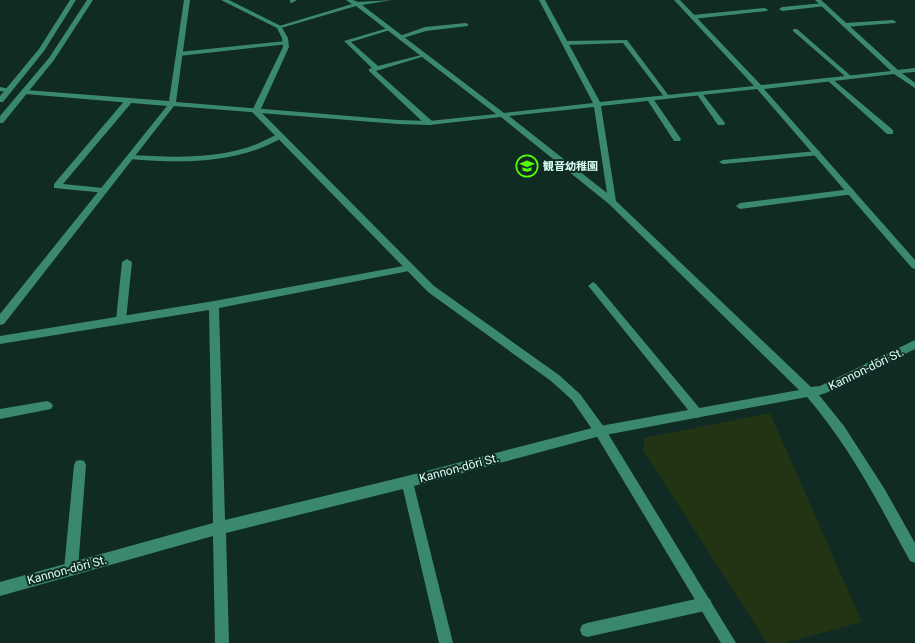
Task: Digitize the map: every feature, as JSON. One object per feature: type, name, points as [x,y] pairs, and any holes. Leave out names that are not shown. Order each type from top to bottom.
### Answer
[{"type":"street","points":[[0,100],[4,90],[42,50],[74,0]]},
{"type":"street","points":[[0,121],[65,40],[90,0]]},
{"type":"street","points":[[0,321],[172,104],[187,0]]},
{"type":"street","points":[[224,0],[279,27],[286,43],[286,47],[256,111]]},
{"type":"street","points":[[279,27],[353,2],[388,0]]},
{"type":"street","points":[[542,0],[597,104],[612,202]]},
{"type":"street","points":[[677,0],[759,87],[915,266]]},
{"type":"street","points":[[818,0],[897,73],[915,86]]},
{"type":"street","points":[[353,2],[501,114],[612,202],[809,392],[831,416],[870,476],[915,556]]},
{"type":"street","points":[[782,9],[824,5]]},
{"type":"street","points":[[693,17],[765,10]]},
{"type":"street","points":[[845,25],[893,22]]},
{"type":"street","points":[[400,37],[425,29],[466,25]]},
{"type":"street","points":[[376,68],[347,41],[390,29]]},
{"type":"street","points":[[795,30],[849,77]]},
{"type":"street","points":[[791,38],[804,37]]},
{"type":"street","points":[[565,43],[625,41],[667,97]]},
{"type":"street","points":[[179,54],[286,43]]},
{"type":"street","points":[[423,55],[371,70],[429,123]]},
{"type":"street","points":[[25,92],[429,123],[915,70]]},
{"type":"street","points":[[829,79],[890,132]]},
{"type":"street","points":[[699,93],[721,124]]},
{"type":"street","points":[[650,98],[677,138]]},
{"type":"street","points":[[103,191],[57,186],[129,100]]},
{"type":"street","points":[[256,111],[431,289],[555,378],[576,397],[600,431],[729,643]]},
{"type":"street","points":[[130,157],[176,159],[233,153],[247,150],[281,136]]},
{"type":"street","points":[[722,162],[816,153]]},
{"type":"street","points":[[740,206],[851,192]]},
{"type":"street","points":[[121,320],[127,262]]},
{"type":"street","points":[[0,340],[214,305],[409,268]]},
{"type":"street","points":[[593,286],[697,413]]},
{"type":"street","points":[[214,305],[222,643]]},
{"type":"street","name":"Kannon-dōri St.","points":[[0,589],[219,528],[407,482],[600,431],[826,388],[915,344]]},
{"type":"street","points":[[0,414],[47,406]]},
{"type":"street","points":[[71,569],[80,465]]},
{"type":"street","points":[[407,482],[446,643]]},
{"type":"street","points":[[587,630],[705,604]]},
{"type":"green space","points":[[770,413],[862,622],[784,643],[767,643],[643,450],[644,438]]},
{"type":"place","name":"観音幼稚園","points":[[527,166]]}]
